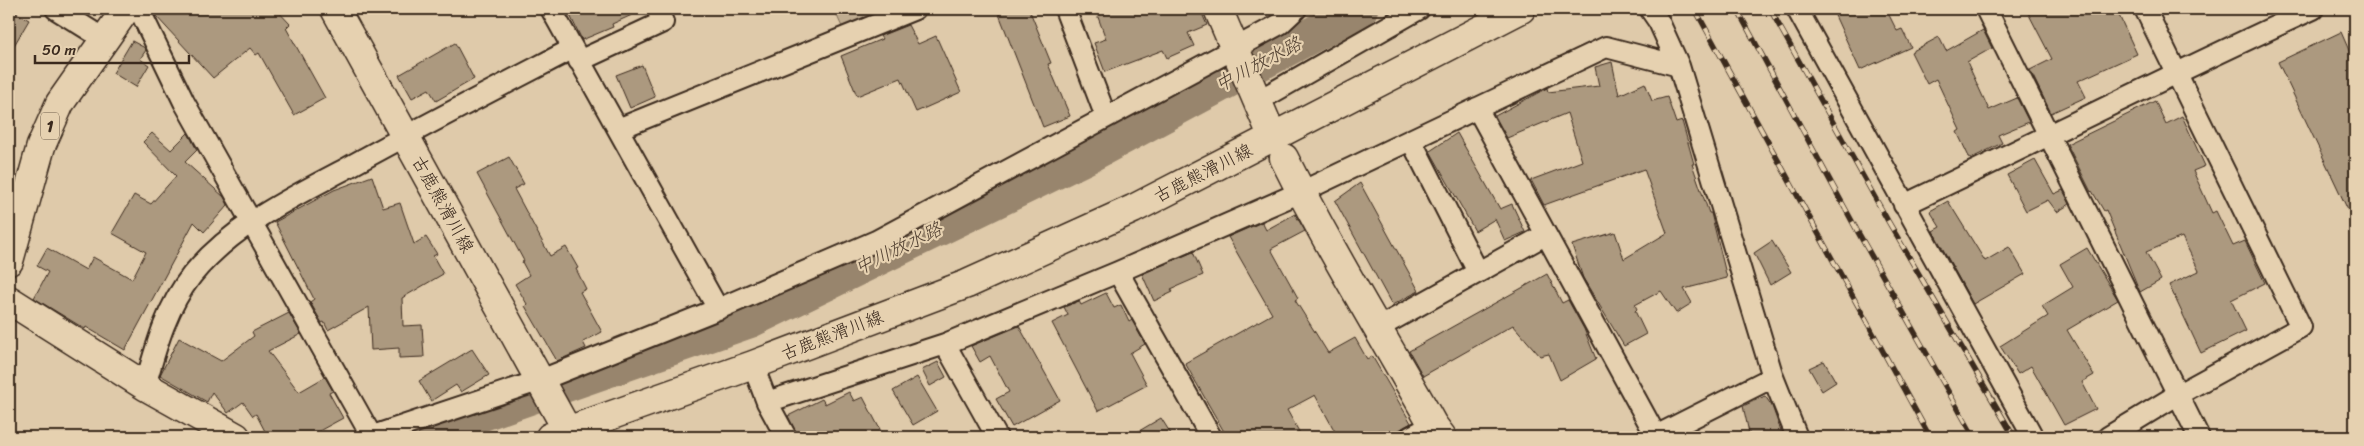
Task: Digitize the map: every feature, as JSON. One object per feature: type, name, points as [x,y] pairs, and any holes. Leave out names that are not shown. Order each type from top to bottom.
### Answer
[{"type":"main road","name":"1","points":[[9,261],[41,146],[60,103],[126,9]]},
{"type":"main road","name":"古鹿熊滑川線","points":[[335,9],[543,383],[562,430],[753,365],[967,284],[1134,209],[1521,9]]},
{"type":"main road","points":[[1218,9],[1259,106]]},
{"type":"main road","points":[[1284,158],[1301,192],[1378,328],[1428,433]]},
{"type":"main road","points":[[9,300],[145,386],[236,437]]},
{"type":"street","points":[[56,9],[104,39]]},
{"type":"street","points":[[139,9],[184,102],[252,220],[371,437],[543,383],[876,241],[1106,117],[1236,51],[1280,24],[1296,9]]},
{"type":"street","points":[[551,9],[718,309]]},
{"type":"street","points":[[145,386],[163,322],[191,276],[216,249],[252,220],[405,136],[576,55],[663,22],[657,9]]},
{"type":"street","points":[[1065,9],[1106,117]]},
{"type":"street","points":[[1259,106],[1419,9]]},
{"type":"street","points":[[1650,9],[1659,22],[1679,66],[1773,377],[1797,437]]},
{"type":"street","points":[[1797,9],[2033,437]]},
{"type":"street","points":[[1986,9],[2199,437]]},
{"type":"street","points":[[2108,437],[2177,394],[2301,327],[2145,9]]},
{"type":"street","points":[[1904,205],[2050,136],[2176,72],[2313,9]]},
{"type":"street","points":[[618,129],[905,11]]},
{"type":"street","points":[[768,402],[946,344],[1118,272],[1301,192],[1606,47],[1679,66]]},
{"type":"street","points":[[1477,108],[1655,437],[1773,377]]},
{"type":"street","points":[[1411,140],[1478,272]]},
{"type":"street","points":[[1378,328],[1545,235]]},
{"type":"street","points":[[1118,272],[1211,437]]},
{"type":"street","points":[[946,344],[997,437]]},
{"type":"street","points":[[753,365],[768,402],[786,437]]},
{"type":"shaded area","points":[[834,9],[892,9],[842,27]]},
{"type":"building","points":[[9,9],[29,20],[9,54]]},
{"type":"building","points":[[152,9],[276,9],[290,24],[286,28],[325,98],[294,115],[259,53],[256,55],[250,48],[213,78],[155,15]]},
{"type":"building","points":[[567,9],[645,9],[612,24],[613,27],[582,40]]},
{"type":"building","points":[[997,9],[1029,9],[1051,63],[1048,64],[1070,116],[1043,127]]},
{"type":"building","points":[[1095,9],[1200,9],[1207,25],[1188,33],[1194,46],[1167,58],[1163,50],[1105,72],[1094,43],[1106,39]]},
{"type":"building","points":[[1832,9],[1886,9],[1897,31],[1902,29],[1911,47],[1860,70]]},
{"type":"building","points":[[2026,9],[2116,9],[2137,54],[2078,81],[2086,97],[2051,113],[2030,70],[2052,59]]},
{"type":"building","points":[[908,25],[918,44],[936,36],[961,92],[916,112],[901,78],[857,96],[841,56],[882,39],[880,36]]},
{"type":"building","points":[[1983,30],[1992,48],[1967,62],[1989,110],[2017,98],[2029,122],[1998,135],[2002,143],[1970,159],[1957,132],[1960,130],[1936,79],[1927,84],[1911,52],[1939,37],[1946,51]]},
{"type":"building","points":[[2341,32],[2355,64],[2355,225],[2278,62]]},
{"type":"building","points":[[132,41],[145,48],[146,50],[140,59],[149,65],[136,87],[113,73]]},
{"type":"building","points":[[455,43],[474,79],[436,101],[429,89],[412,98],[399,75]]},
{"type":"building","points":[[1612,62],[1619,95],[1645,83],[1652,101],[1667,97],[1676,123],[1682,121],[1694,164],[1692,164],[1709,213],[1711,213],[1727,278],[1684,289],[1692,303],[1676,313],[1661,291],[1635,305],[1637,309],[1635,311],[1646,334],[1624,346],[1583,278],[1572,245],[1615,232],[1624,259],[1667,233],[1644,169],[1544,205],[1531,180],[1582,161],[1567,113],[1507,138],[1495,116],[1547,88],[1548,92],[1599,86],[1595,67]]},
{"type":"building","points":[[642,65],[655,97],[630,108],[616,75]]},
{"type":"building","points":[[2155,101],[2166,124],[2182,116],[2205,166],[2193,171],[2212,213],[2216,211],[2233,246],[2245,241],[2265,283],[2231,300],[2246,331],[2201,353],[2169,285],[2199,271],[2182,237],[2146,252],[2161,280],[2140,292],[2106,210],[2104,211],[2091,192],[2067,144]]},
{"type":"building","points":[[152,133],[171,150],[188,133],[197,150],[185,162],[224,197],[228,205],[204,232],[194,222],[125,350],[86,327],[85,329],[34,298],[48,272],[37,266],[47,248],[86,270],[93,257],[132,279],[146,252],[112,233],[134,195],[151,204],[176,176],[143,142]]},
{"type":"building","points":[[1457,133],[1500,209],[1512,204],[1525,232],[1505,241],[1495,219],[1475,231],[1430,151]]},
{"type":"building","points":[[509,157],[524,184],[514,189],[550,256],[566,247],[578,268],[576,269],[586,289],[580,292],[602,332],[583,342],[586,348],[557,361],[525,306],[527,304],[515,284],[529,275],[522,262],[524,261],[477,174]]},
{"type":"building","points":[[2035,160],[2054,194],[2063,190],[2070,204],[2057,212],[2048,200],[2026,211],[2007,175]]},
{"type":"building","points":[[372,176],[383,208],[400,203],[414,244],[426,237],[437,254],[433,256],[443,274],[402,298],[403,326],[422,325],[424,357],[399,358],[399,348],[371,350],[369,307],[328,330],[310,302],[314,299],[275,222],[334,190]]},
{"type":"building","points":[[1360,183],[1419,291],[1392,305],[1335,201]]},
{"type":"building","points":[[1948,201],[1985,261],[2009,247],[2025,274],[1973,304],[1933,231],[1940,227],[1930,211]]},
{"type":"building","points":[[1295,214],[1305,231],[1271,249],[1298,298],[1295,300],[1328,353],[1355,338],[1367,359],[1372,356],[1411,423],[1387,437],[1338,437],[1315,395],[1287,410],[1302,437],[1227,437],[1185,363],[1272,314],[1228,237],[1262,222],[1266,230]]},
{"type":"building","points":[[1772,241],[1791,272],[1770,285],[1754,253]]},
{"type":"building","points":[[2087,248],[2118,300],[2067,330],[2094,375],[2082,382],[2096,409],[2064,425],[2031,366],[2018,374],[2000,346],[2048,316],[2042,306],[2073,287],[2060,264]]},
{"type":"building","points":[[1193,252],[1203,275],[1171,289],[1173,292],[1154,301],[1142,274]]},
{"type":"building","points":[[1547,274],[1562,303],[1568,300],[1584,329],[1596,359],[1560,380],[1549,354],[1540,356],[1513,325],[1423,376],[1409,351]]},
{"type":"building","points":[[1106,293],[1114,308],[1121,305],[1129,322],[1132,320],[1145,344],[1130,353],[1147,385],[1098,411],[1052,323],[1068,315],[1064,307],[1079,301],[1081,305]]},
{"type":"building","points":[[289,313],[301,334],[268,351],[299,392],[325,377],[333,391],[329,393],[343,418],[308,437],[268,437],[256,414],[253,416],[243,402],[228,413],[212,392],[207,402],[160,375],[179,338],[221,361],[254,336],[252,332]]},
{"type":"building","points":[[1019,326],[1060,400],[1012,427],[996,399],[1009,392],[990,356],[980,362],[971,346]]},
{"type":"building","points":[[472,349],[489,375],[461,392],[456,385],[431,401],[419,381]]},
{"type":"building","points":[[1824,361],[1836,382],[1822,391],[1809,368]]},
{"type":"building","points":[[938,362],[946,377],[930,386],[922,370]]},
{"type":"building","points":[[917,377],[937,411],[913,425],[893,391]]},
{"type":"building","points":[[849,392],[854,401],[863,397],[884,437],[798,437],[788,416],[822,399],[825,404]]},
{"type":"building","points":[[1765,396],[1772,406],[1783,437],[1750,437],[1743,406]]},
{"type":"building","points":[[1161,418],[1173,437],[1129,437]]},
{"type":"waterway","name":"中川放水路","points":[[414,437],[750,320],[1089,155],[1360,9]]},
{"type":"railway","points":[[1695,9],[1930,437]]},
{"type":"railway","points":[[1737,9],[1859,234],[1974,437]]},
{"type":"railway","points":[[1770,9],[1888,221],[2014,437]]}]
